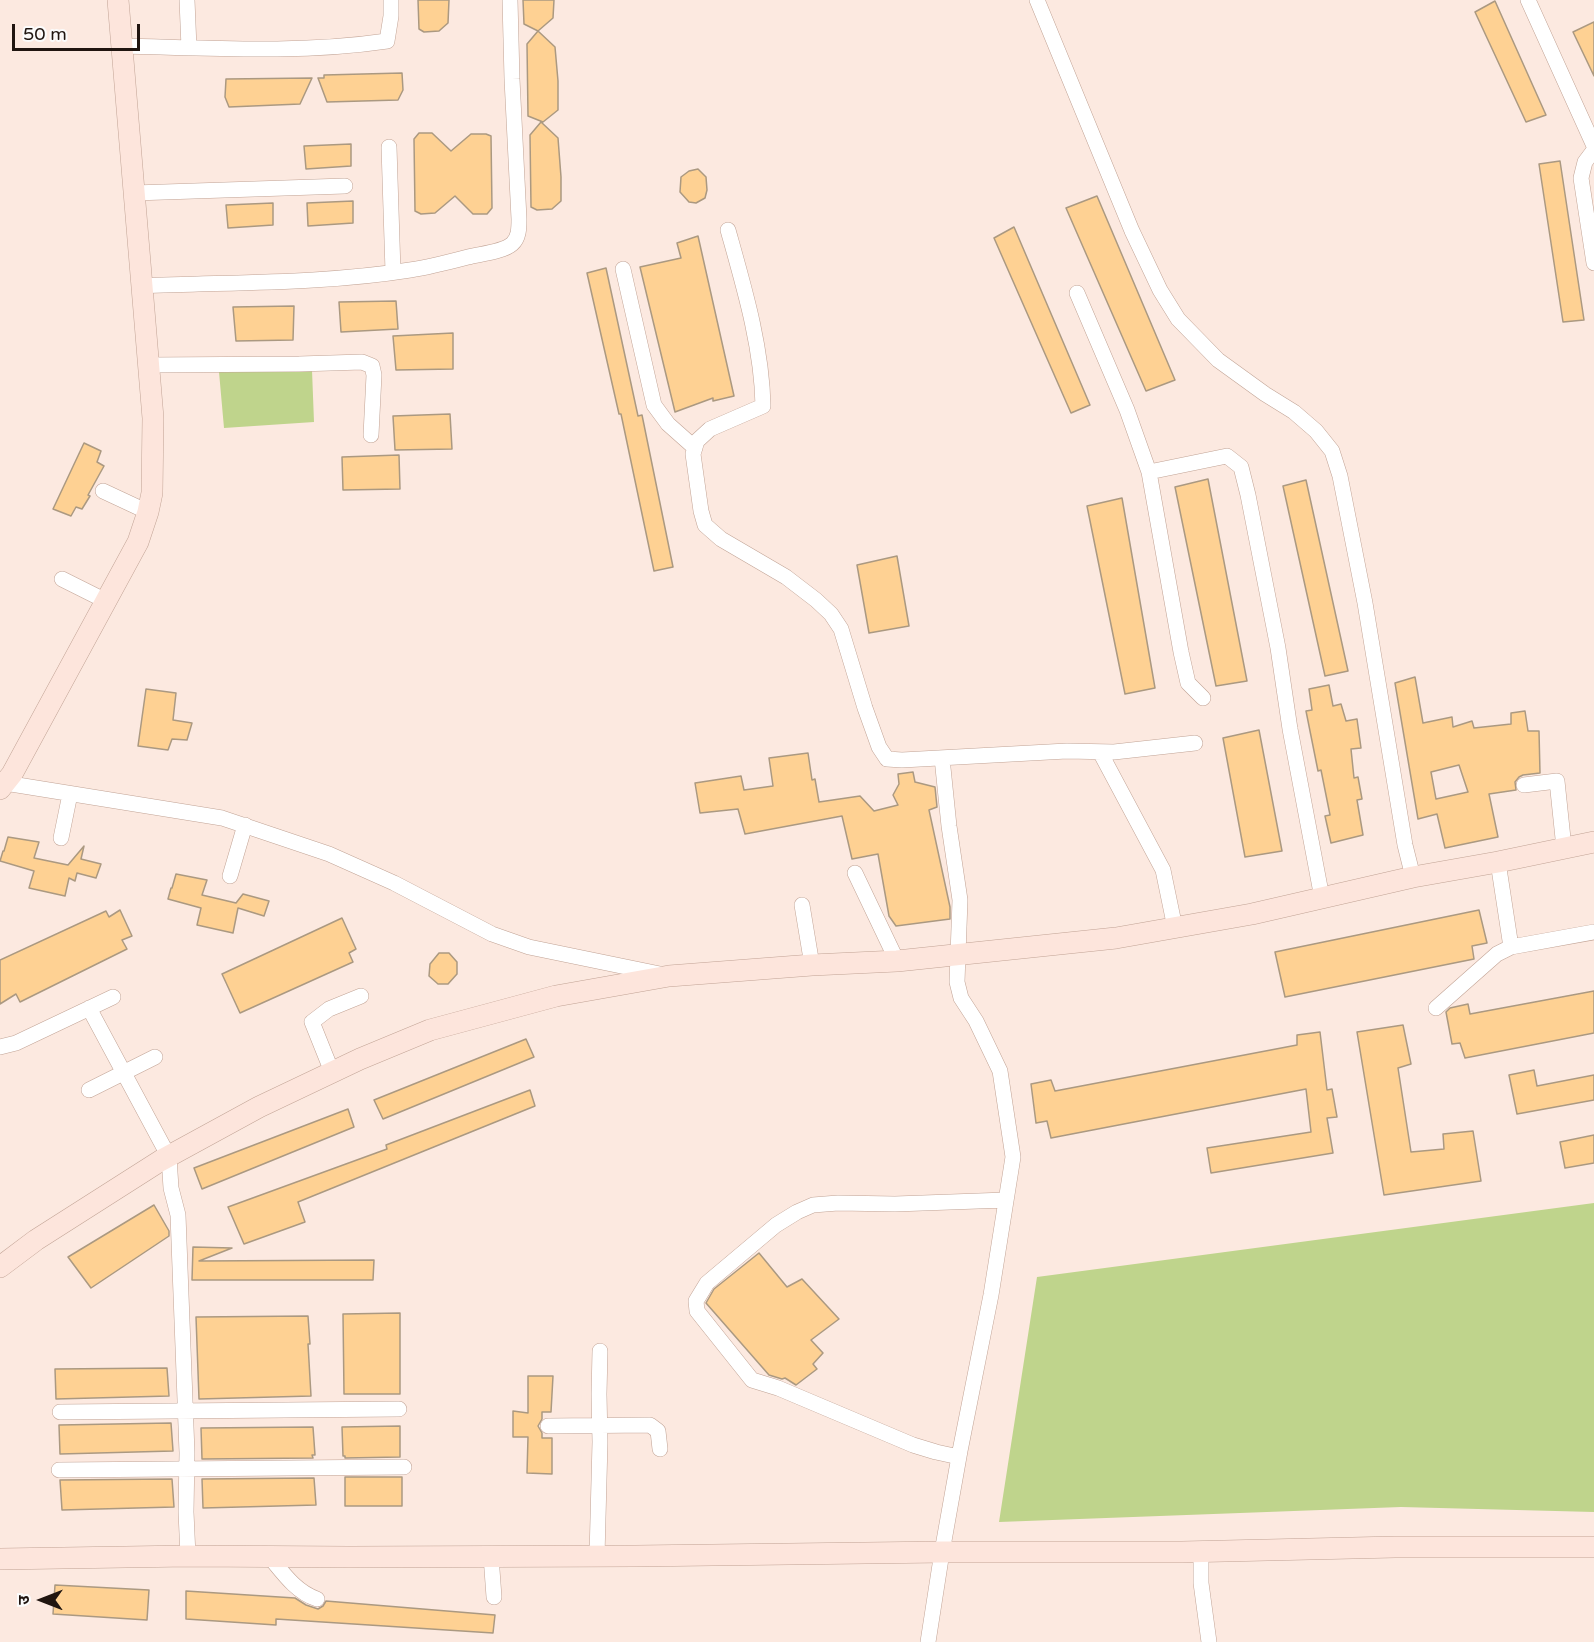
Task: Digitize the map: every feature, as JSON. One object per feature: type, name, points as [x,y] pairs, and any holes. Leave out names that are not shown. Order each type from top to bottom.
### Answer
[{"type":"street","points":[[118,0],[153,418],[152,493],[138,542],[2,789],[70,794],[222,818],[329,854],[394,883],[492,934],[529,947],[669,976]]},
{"type":"street","points":[[187,0],[189,48]]},
{"type":"street","points":[[122,46],[266,49],[361,45],[387,41],[391,0]]},
{"type":"street","points":[[142,286],[309,280],[393,272],[435,265],[502,249],[512,244],[518,233],[519,219],[510,0]]},
{"type":"street","points":[[1037,0],[1132,231],[1160,290],[1178,319],[1218,360],[1294,412],[1316,431],[1332,451],[1340,476],[1365,603],[1405,844],[1413,877]]},
{"type":"street","points":[[1528,0],[1594,146]]},
{"type":"street","points":[[389,147],[393,272]]},
{"type":"street","points":[[1594,150],[1585,162],[1581,178],[1594,262]]},
{"type":"street","points":[[134,194],[345,186]]},
{"type":"street","points":[[728,230],[746,293],[763,382],[763,406],[710,429],[697,441],[693,454],[705,525],[721,539],[786,577],[831,614],[841,629],[865,708],[879,747],[887,759],[1067,751],[1114,752],[1196,743]]},
{"type":"street","points":[[623,269],[654,405],[668,424],[695,448]]},
{"type":"street","points":[[1077,293],[1127,410],[1149,472],[1180,652],[1188,683],[1203,699]]},
{"type":"street","points":[[149,365],[362,362],[372,366],[374,375],[370,435]]},
{"type":"street","points":[[1149,472],[1227,456],[1241,467],[1278,648],[1290,729],[1322,898]]},
{"type":"street","points":[[103,491],[148,512]]},
{"type":"street","points":[[62,579],[106,600]]},
{"type":"street","points":[[1100,752],[1162,870],[1175,928]]},
{"type":"street","points":[[928,1642],[959,1457],[991,1295],[1013,1157],[1000,1071],[976,1021],[961,998],[957,982],[960,900],[942,758]]},
{"type":"street","points":[[1524,785],[1557,780],[1564,848]]},
{"type":"street","points":[[61,838],[70,794]]},
{"type":"street","points":[[230,876],[245,825]]},
{"type":"street","points":[[0,1267],[36,1240],[169,1157],[259,1107],[360,1059],[430,1030],[556,996],[669,976],[897,961],[1116,938],[1252,914],[1413,877],[1594,842]]},
{"type":"street","points":[[1498,862],[1511,947]]},
{"type":"street","points":[[855,873],[897,961]]},
{"type":"street","points":[[802,905],[812,965]]},
{"type":"street","points":[[1436,1008],[1497,954],[1511,947],[1594,932]]},
{"type":"street","points":[[332,1072],[312,1022],[329,1009],[361,996]]},
{"type":"street","points":[[0,1047],[16,1043],[113,997]]},
{"type":"street","points":[[89,1008],[169,1157],[171,1188],[178,1215],[188,1556]]},
{"type":"street","points":[[89,1090],[155,1057]]},
{"type":"street","points":[[959,1457],[913,1445],[778,1388],[752,1380],[697,1311],[696,1301],[707,1283],[776,1225],[813,1204],[1006,1200]]},
{"type":"street","points":[[597,1556],[600,1351]]},
{"type":"street","points":[[60,1412],[399,1409]]},
{"type":"street","points":[[548,1426],[650,1425],[658,1431],[660,1449]]},
{"type":"street","points":[[59,1470],[404,1467]]},
{"type":"street","points":[[0,1559],[1594,1547]]},
{"type":"street","points":[[1201,1551],[1201,1583],[1209,1642]]},
{"type":"street","points":[[269,1556],[304,1595],[316,1599]]},
{"type":"street","points":[[491,1556],[494,1597]]},
{"type":"green space","points":[[312,370],[314,422],[224,428],[219,372]]},
{"type":"green space","points":[[1594,1203],[1594,1512],[1401,1507],[999,1522],[1037,1277]]},
{"type":"building","points":[[418,0],[449,0],[448,23],[439,31],[424,32],[419,29]]},
{"type":"building","points":[[523,0],[554,0],[553,18],[538,31],[524,24]]},
{"type":"building","points":[[1495,1],[1546,115],[1526,122],[1475,12]]},
{"type":"building","points":[[1594,22],[1594,76],[1573,32]]},
{"type":"building","points":[[538,31],[555,47],[558,81],[558,110],[543,122],[528,116],[527,44]]},
{"type":"building","points":[[402,73],[403,90],[398,100],[327,102],[318,78],[324,78],[324,75]]},
{"type":"building","points":[[312,78],[300,104],[229,107],[225,97],[226,79]]},
{"type":"building","points":[[541,122],[558,138],[561,201],[552,209],[537,210],[531,207],[530,135]]},
{"type":"building","points":[[419,133],[432,133],[451,151],[471,134],[491,136],[492,208],[487,214],[473,214],[455,196],[435,213],[421,214],[415,211],[414,139]]},
{"type":"building","points":[[351,144],[351,166],[306,169],[304,146]]},
{"type":"building","points":[[1560,161],[1584,320],[1563,322],[1539,164]]},
{"type":"building","points":[[698,169],[706,177],[705,198],[696,203],[689,202],[680,192],[681,177],[689,171]]},
{"type":"building","points":[[1097,196],[1175,380],[1146,391],[1066,208]]},
{"type":"building","points":[[353,201],[353,223],[308,226],[307,203]]},
{"type":"building","points":[[273,203],[273,225],[228,228],[226,205]]},
{"type":"building","points":[[1014,227],[1090,405],[1071,413],[994,238]]},
{"type":"building","points":[[698,236],[734,396],[713,401],[713,398],[675,412],[640,267],[681,258],[677,243]]},
{"type":"building","points":[[606,268],[638,416],[642,415],[673,567],[654,571],[621,414],[619,414],[587,273]]},
{"type":"building","points":[[396,301],[398,329],[341,332],[339,302]]},
{"type":"building","points":[[294,306],[293,340],[236,341],[233,307]]},
{"type":"building","points":[[453,333],[453,369],[396,370],[393,336]]},
{"type":"building","points":[[450,414],[452,449],[395,450],[393,416]]},
{"type":"building","points":[[84,443],[101,451],[97,462],[104,466],[82,509],[76,507],[71,516],[53,509]]},
{"type":"building","points":[[399,455],[400,489],[343,490],[342,457]]},
{"type":"building","points":[[1208,479],[1247,681],[1216,686],[1175,487]]},
{"type":"building","points":[[1306,480],[1348,671],[1325,676],[1283,486]]},
{"type":"building","points":[[1122,498],[1155,688],[1125,694],[1087,506]]},
{"type":"building","points":[[897,556],[909,626],[869,633],[857,565]]},
{"type":"building","points":[[1415,677],[1423,723],[1452,717],[1453,727],[1472,721],[1474,728],[1511,724],[1511,713],[1525,711],[1528,731],[1539,731],[1540,773],[1519,777],[1515,782],[1516,790],[1489,794],[1498,837],[1445,848],[1437,814],[1418,819],[1395,683]],"holes":[[[1459,765],[1468,792],[1436,799],[1431,772]]]},
{"type":"building","points":[[1329,685],[1333,706],[1341,704],[1346,721],[1357,719],[1361,748],[1351,749],[1354,778],[1358,777],[1362,799],[1357,800],[1363,835],[1331,843],[1325,816],[1330,815],[1306,711],[1312,710],[1309,689]]},
{"type":"building","points":[[146,689],[176,693],[173,720],[192,723],[187,740],[172,739],[168,750],[138,746]]},
{"type":"building","points":[[1259,730],[1282,851],[1245,857],[1223,738]]},
{"type":"building","points":[[808,753],[812,780],[815,779],[819,802],[860,796],[874,811],[898,805],[893,795],[899,784],[898,774],[913,772],[915,782],[935,787],[937,807],[929,810],[950,907],[950,919],[896,926],[889,916],[878,854],[852,859],[842,816],[745,834],[738,809],[700,813],[695,783],[741,776],[744,790],[773,786],[769,758]]},
{"type":"building","points":[[8,837],[39,842],[34,858],[68,865],[84,846],[81,859],[101,864],[96,878],[77,873],[75,881],[69,878],[65,896],[29,888],[34,871],[0,861]]},
{"type":"building","points":[[176,874],[207,880],[202,895],[236,903],[243,894],[269,901],[264,916],[238,908],[233,933],[197,925],[201,908],[168,899]]},
{"type":"building","points":[[120,910],[132,936],[122,940],[127,949],[20,1002],[16,994],[0,1004],[0,960],[106,911],[109,917]]},
{"type":"building","points":[[1479,910],[1487,943],[1472,946],[1474,959],[1285,997],[1275,952]]},
{"type":"building","points":[[342,918],[356,949],[349,953],[353,962],[240,1013],[222,974]]},
{"type":"building","points":[[439,953],[449,953],[457,962],[457,974],[448,984],[438,984],[429,976],[430,964]]},
{"type":"building","points":[[1594,991],[1594,1033],[1465,1058],[1460,1043],[1452,1044],[1446,1012],[1450,1008],[1468,1004],[1470,1014]]},
{"type":"building","points":[[1403,1025],[1411,1064],[1398,1068],[1411,1152],[1444,1149],[1443,1134],[1473,1131],[1481,1181],[1384,1195],[1357,1032]]},
{"type":"building","points":[[1320,1032],[1327,1090],[1332,1089],[1337,1117],[1327,1118],[1333,1153],[1211,1173],[1207,1148],[1311,1132],[1306,1089],[1051,1138],[1047,1121],[1036,1123],[1031,1084],[1051,1080],[1055,1091],[1297,1045],[1297,1035]]},
{"type":"building","points":[[526,1039],[534,1057],[383,1119],[374,1100]]},
{"type":"building","points":[[1534,1070],[1537,1086],[1594,1075],[1594,1100],[1517,1114],[1509,1075]]},
{"type":"building","points":[[530,1090],[535,1106],[298,1202],[305,1222],[244,1244],[228,1207],[387,1149],[386,1145]]},
{"type":"building","points":[[348,1109],[354,1127],[202,1189],[194,1168]]},
{"type":"building","points":[[1594,1135],[1594,1163],[1565,1168],[1560,1142]]},
{"type":"building","points":[[154,1205],[169,1231],[169,1236],[91,1288],[68,1257]]},
{"type":"building","points":[[193,1247],[232,1248],[199,1261],[374,1260],[373,1280],[192,1280]]},
{"type":"building","points":[[759,1253],[787,1287],[802,1279],[839,1319],[811,1340],[823,1353],[813,1364],[817,1369],[796,1385],[785,1378],[769,1375],[706,1303],[714,1289]]},
{"type":"building","points":[[400,1313],[400,1394],[344,1394],[343,1314]]},
{"type":"building","points":[[308,1316],[311,1396],[199,1399],[196,1317]]},
{"type":"building","points":[[167,1368],[169,1396],[56,1399],[55,1369]]},
{"type":"building","points":[[528,1376],[553,1376],[551,1412],[542,1412],[542,1419],[538,1426],[542,1438],[552,1438],[552,1474],[527,1473],[528,1437],[513,1437],[513,1411],[528,1413]]},
{"type":"building","points":[[171,1423],[173,1451],[60,1454],[59,1425]]},
{"type":"building","points":[[400,1426],[400,1457],[345,1458],[343,1456],[342,1427]]},
{"type":"building","points":[[313,1427],[315,1455],[312,1455],[313,1458],[202,1459],[201,1428]]},
{"type":"building","points":[[345,1477],[402,1477],[402,1506],[345,1506]]},
{"type":"building","points":[[314,1478],[316,1505],[203,1508],[202,1479]]},
{"type":"building","points":[[172,1479],[174,1507],[62,1510],[60,1480]]},
{"type":"building","points":[[55,1585],[149,1590],[147,1620],[53,1614]]},
{"type":"building","points":[[186,1591],[295,1598],[318,1609],[326,1601],[495,1615],[493,1633],[276,1619],[276,1625],[186,1619]]}]
